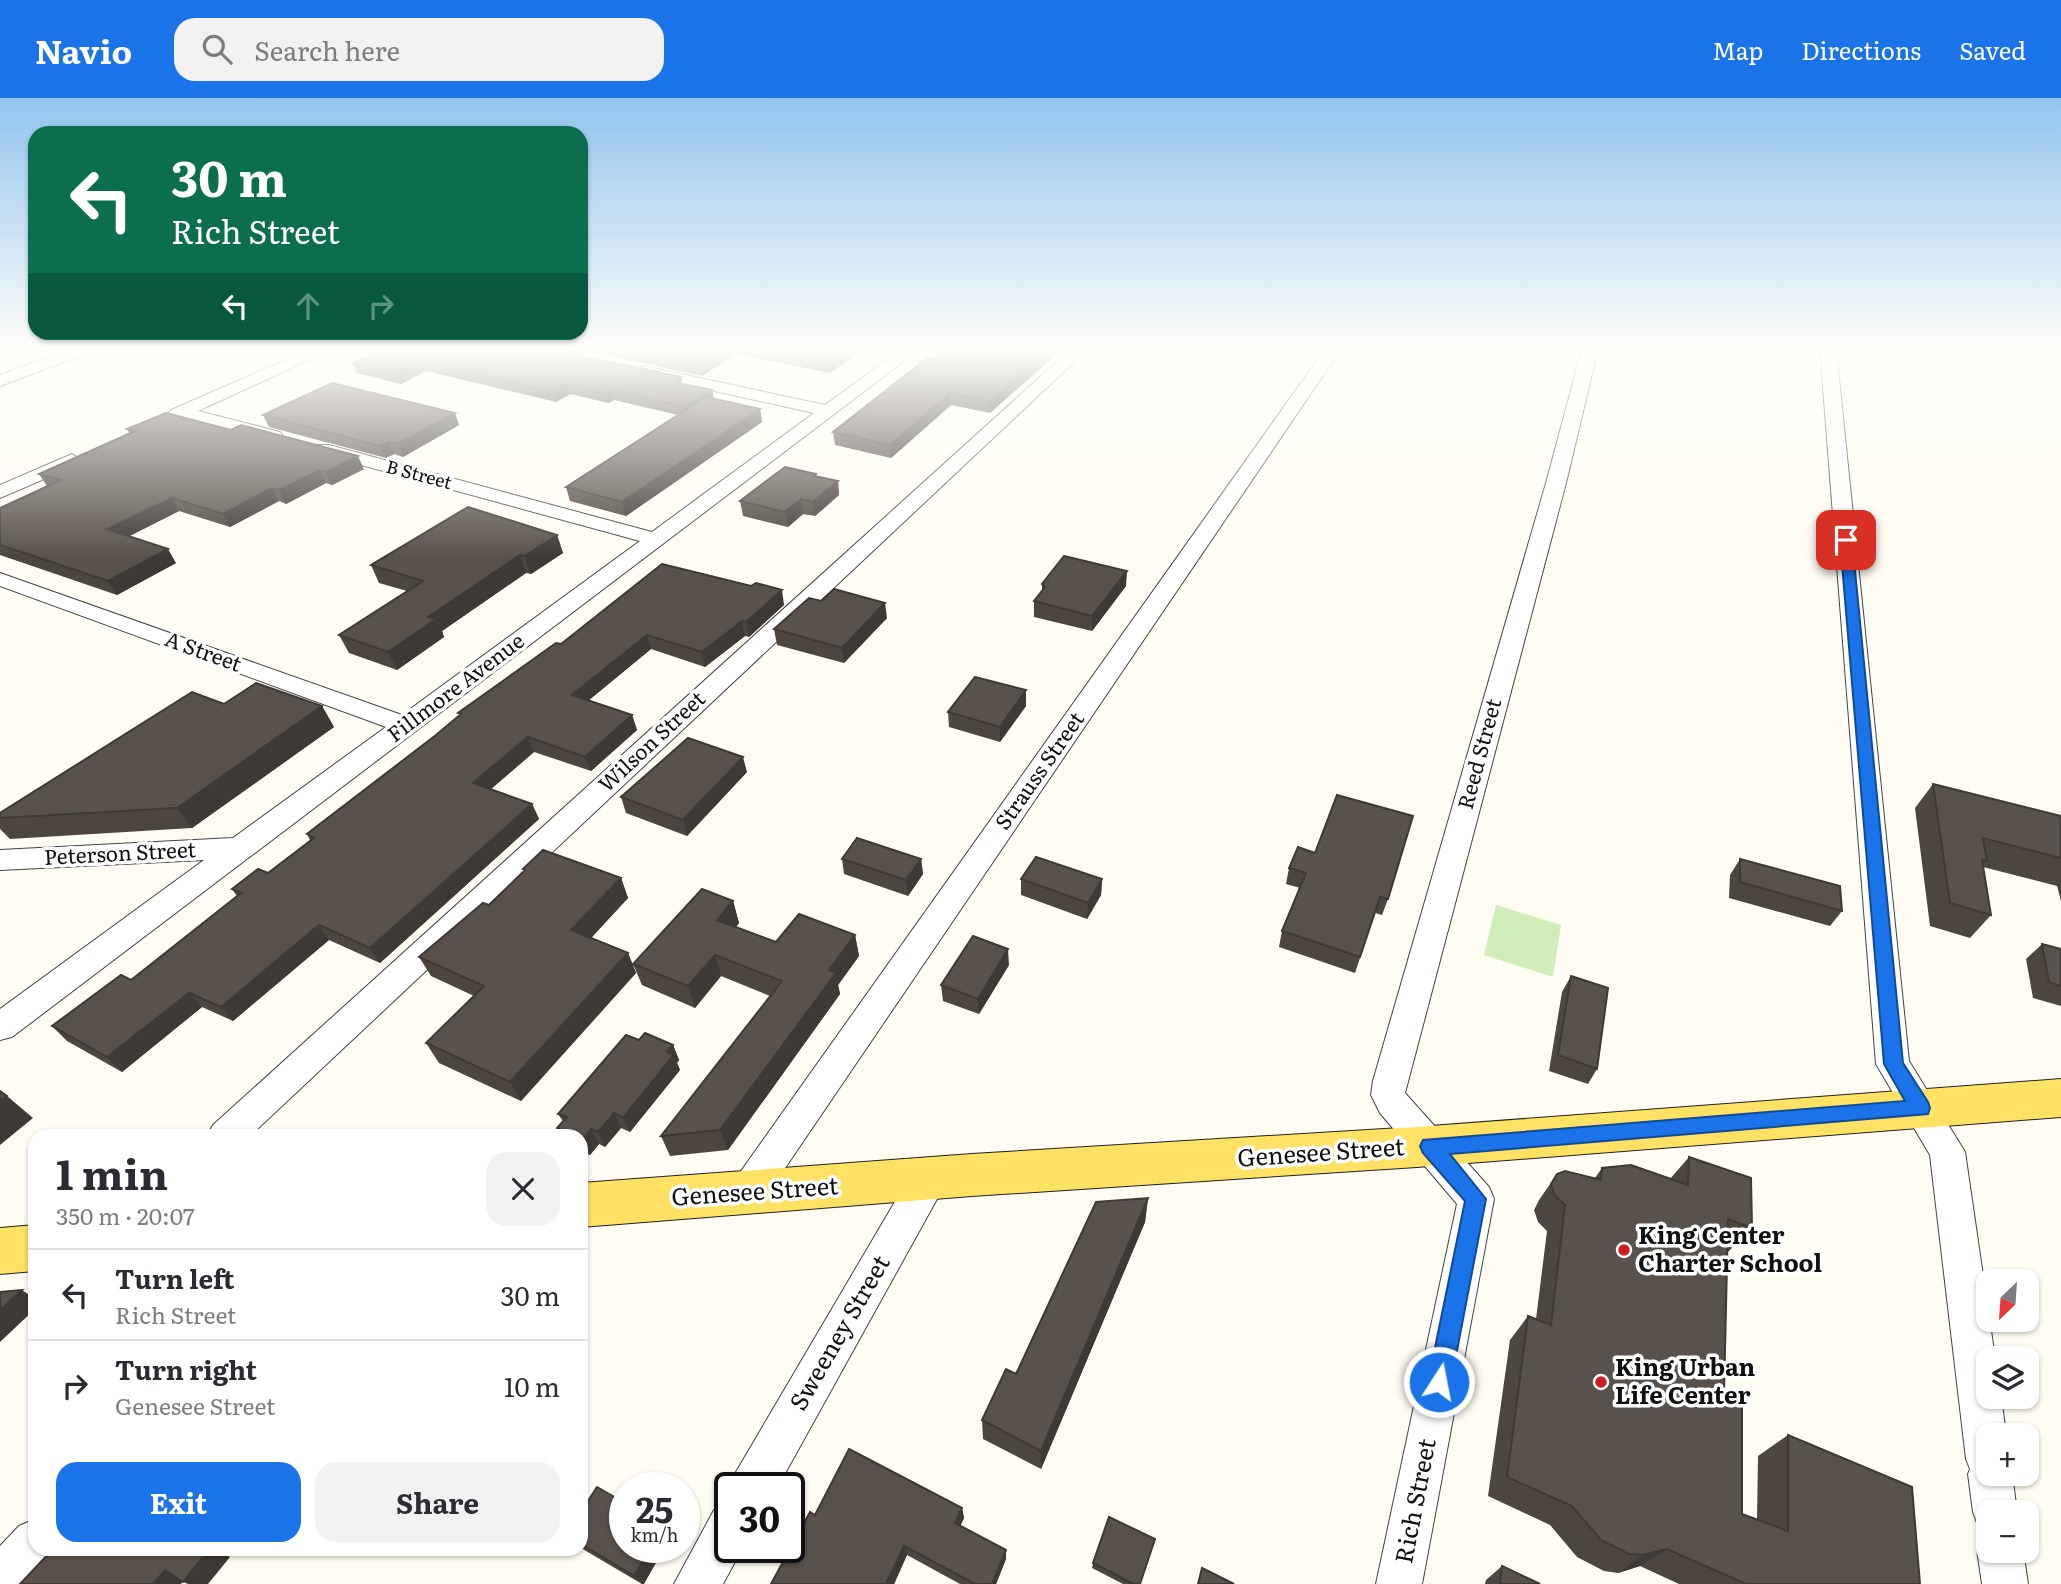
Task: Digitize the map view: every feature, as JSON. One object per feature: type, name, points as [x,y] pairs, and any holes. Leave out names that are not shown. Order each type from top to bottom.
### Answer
[{"type":"main road","name":"Genesee Street","points":[[588,1204],[929,1178],[1430,1146],[2061,1098]]},
{"type":"main road","points":[[0,1251],[28,1249]]},
{"type":"street","points":[[158,422],[167,418]]},
{"type":"street","name":"B Street","points":[[206,418],[657,539]]},
{"type":"street","name":"Fillmore Avenue","points":[[0,1027],[819,418]]},
{"type":"street","name":"Wilson Street","points":[[233,1129],[1005,418]]},
{"type":"street","name":"Strauss Street","points":[[747,1193],[1285,418]]},
{"type":"street","name":"Reed Street","points":[[1430,1146],[1392,1102],[1388,1095],[1390,1082],[1572,418]]},
{"type":"street","points":[[1834,418],[1893,1064],[1947,1152],[1983,1423]]},
{"type":"street","points":[[0,492],[87,453]]},
{"type":"street","name":"A Street","points":[[0,579],[406,725]]},
{"type":"street","name":"Peterson Street","points":[[0,860],[240,848]]},
{"type":"street","name":"Rich Street","points":[[1399,1584],[1476,1199],[1430,1146]]},
{"type":"street","name":"Sweeney Street","points":[[761,1472],[929,1178]]},
{"type":"street","points":[[0,1579],[28,1549]]},
{"type":"street","points":[[697,1584],[714,1555]]},
{"type":"street","points":[[2002,1563],[2005,1584]]},
{"type":"green space","points":[[1496,905],[1561,925],[1553,977],[1484,955]]},
{"type":"building","points":[[153,418],[186,418],[231,430],[241,425],[358,456],[326,472],[320,470],[279,490],[272,488],[223,514],[172,498],[107,529],[168,549],[108,581],[0,545],[0,508],[61,480],[39,474],[135,431],[127,429]]},
{"type":"building","points":[[276,418],[445,418],[398,444],[389,442],[380,446]]},
{"type":"building","points":[[673,418],[746,418],[622,502],[566,487]]},
{"type":"building","points":[[850,418],[921,418],[890,445],[833,432]]},
{"type":"building","points":[[785,467],[838,481],[813,502],[801,499],[785,512],[740,501]]},
{"type":"building","points":[[468,507],[557,535],[525,556],[520,555],[428,617],[436,619],[388,652],[339,635],[423,581],[371,565]]},
{"type":"building","points":[[1064,556],[1127,571],[1092,616],[1034,601],[1045,587],[1042,584]]},
{"type":"building","points":[[662,564],[751,586],[756,583],[782,590],[746,622],[742,621],[702,652],[647,635],[572,695],[632,715],[585,757],[528,737],[473,783],[532,804],[370,948],[319,925],[221,1007],[189,993],[107,1057],[52,1026],[121,975],[131,980],[241,893],[232,889],[258,869],[268,873],[314,838],[307,834],[436,735],[461,714],[458,713],[556,643],[561,644]]},
{"type":"building","points":[[834,589],[885,603],[842,648],[774,629],[809,598],[821,601]]},
{"type":"building","points":[[975,677],[1026,690],[1000,727],[948,712]]},
{"type":"building","points":[[256,683],[322,706],[177,808],[0,818],[0,813],[192,692],[224,704]]},
{"type":"building","points":[[688,738],[743,757],[683,820],[621,797]]},
{"type":"building","points":[[1933,784],[2061,816],[2061,858],[1983,838],[1987,861],[1982,860],[1991,915],[1950,903]]},
{"type":"building","points":[[1337,795],[1413,816],[1388,899],[1380,897],[1360,957],[1282,931],[1306,873],[1289,868],[1298,847],[1315,853]]},
{"type":"building","points":[[857,838],[921,859],[906,880],[842,859]]},
{"type":"building","points":[[543,850],[621,878],[571,930],[628,953],[510,1082],[426,1043],[484,986],[419,957],[483,903],[489,905]]},
{"type":"building","points":[[1036,857],[1102,879],[1088,903],[1021,879]]},
{"type":"building","points":[[1740,859],[1840,886],[1842,911],[1740,882]]},
{"type":"building","points":[[702,889],[733,901],[717,920],[776,942],[799,914],[855,935],[829,970],[836,973],[720,1130],[661,1136],[782,981],[715,955],[688,986],[633,964]]},
{"type":"building","points":[[973,936],[1008,949],[978,999],[941,985]]},
{"type":"building","points":[[2042,944],[2061,949],[2061,986],[2049,982]]},
{"type":"building","points":[[1571,976],[1608,988],[1597,1069],[1558,1055]]},
{"type":"building","points":[[645,1033],[673,1045],[667,1052],[674,1055],[623,1118],[614,1113],[598,1132],[591,1129],[588,1133],[588,1129],[557,1128],[567,1117],[558,1114],[626,1035],[639,1040]]},
{"type":"building","points":[[0,1091],[7,1096],[0,1101]]},
{"type":"building","name":"King Urban Life Center","points":[[1689,1157],[1751,1178],[1752,1228],[1728,1219],[1724,1394],[1742,1402],[1742,1514],[1788,1531],[1788,1435],[1912,1487],[1920,1584],[1746,1584],[1667,1549],[1643,1555],[1629,1554],[1601,1540],[1572,1506],[1507,1477],[1528,1316],[1551,1325],[1565,1205],[1555,1196],[1551,1184],[1557,1174],[1565,1171],[1601,1180],[1602,1168],[1631,1165],[1688,1185]]},
{"type":"building","points":[[1148,1198],[1041,1451],[982,1420],[1006,1369],[1016,1374],[1096,1202]]},
{"type":"building","points":[[22,1290],[0,1310],[0,1292]]},
{"type":"building","points":[[849,1449],[962,1508],[955,1523],[1006,1550],[992,1584],[975,1584],[904,1546],[886,1584],[771,1584],[782,1563],[805,1563],[805,1521],[810,1512],[815,1515]]},
{"type":"building","points":[[597,1487],[609,1494],[609,1561],[588,1548],[588,1501]]},
{"type":"building","points":[[1109,1517],[1155,1539],[1140,1584],[1133,1584],[1093,1563]]},
{"type":"building","points":[[46,1556],[204,1556],[183,1582],[165,1570],[153,1584],[20,1584]]},
{"type":"building","points":[[612,1563],[642,1563],[634,1576]]},
{"type":"building","points":[[1502,1566],[1540,1584],[1500,1584]]},
{"type":"building","points":[[1202,1568],[1234,1584],[1198,1584]]},
{"type":"place","name":"King Center Charter School","points":[[1624,1250]]},
{"type":"place","name":"King Urban Life Center","points":[[1601,1382]]},
{"type":"route","points":[[1439,1382],[1476,1199],[1430,1146],[1921,1108],[1893,1064],[1846,540]]}]
